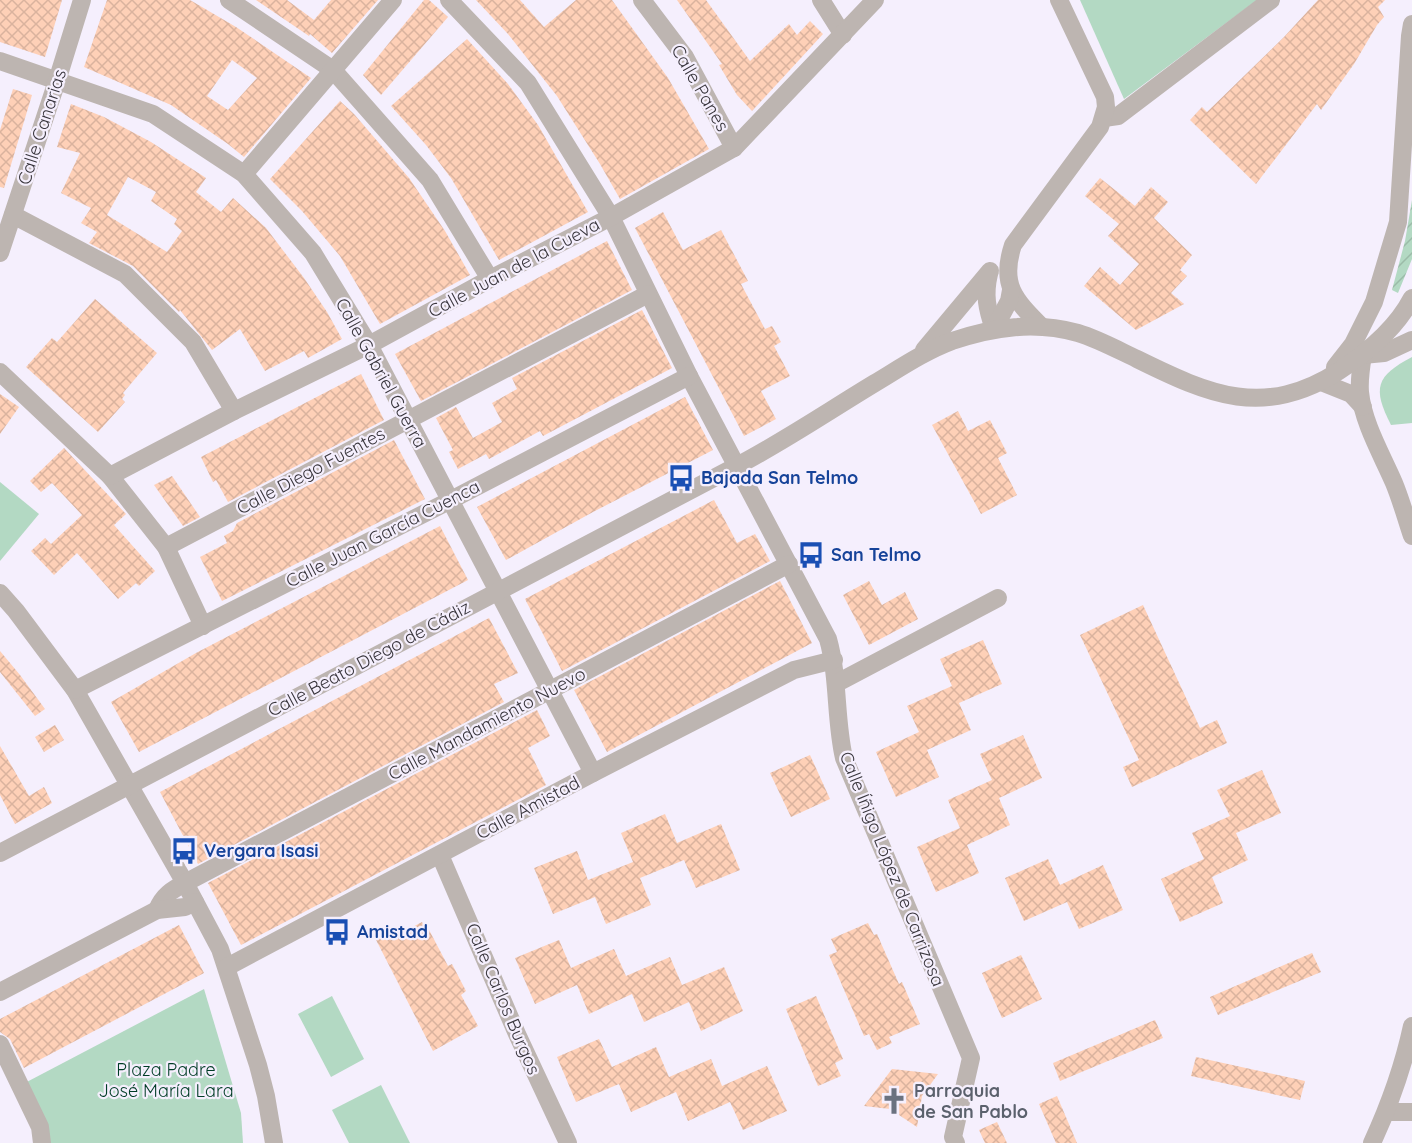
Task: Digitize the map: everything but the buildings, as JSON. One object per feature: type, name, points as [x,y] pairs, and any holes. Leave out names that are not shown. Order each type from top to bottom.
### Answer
[{"type":"street","name":"Calle Canarias","points":[[0,253],[82,0]]},
{"type":"street","points":[[229,0],[333,70],[430,180],[490,279]]},
{"type":"street","points":[[244,174],[393,0]]},
{"type":"street","points":[[449,0],[528,83],[611,217],[689,376],[738,465]]},
{"type":"street","name":"Calle Panes","points":[[642,0],[685,57],[734,148]]},
{"type":"street","points":[[821,0],[843,34]]},
{"type":"street","name":"Calle Juan de la Cueva","points":[[110,476],[234,411],[369,345],[611,217],[734,148],[875,0]]},
{"type":"street","points":[[915,359],[932,342],[1001,256],[1013,245],[1100,127],[1106,107],[1105,97],[1059,0]]},
{"type":"street","points":[[1104,117],[1118,116],[1271,0]]},
{"type":"street","points":[[1321,382],[1338,365],[1365,322],[1386,268],[1398,222],[1412,24]]},
{"type":"street","name":"Calle Gabriel Guerra","points":[[0,61],[153,114],[244,174],[313,253],[369,345],[593,773]]},
{"type":"street","points":[[13,215],[125,274],[193,342],[234,411]]},
{"type":"street","points":[[1013,245],[1008,261],[1011,290],[1019,304],[1041,326]]},
{"type":"street","points":[[990,271],[985,301],[994,329]]},
{"type":"street","points":[[994,329],[1009,301],[1011,290]]},
{"type":"street","name":"Calle Diego Fuentes","points":[[166,547],[648,294]]},
{"type":"street","points":[[915,359],[946,343],[994,329],[1041,326],[1088,337],[1215,394],[1245,398],[1276,396],[1302,391],[1364,355],[1384,336],[1412,298]]},
{"type":"street","points":[[1364,355],[1384,353],[1412,340]]},
{"type":"street","points":[[1364,355],[1360,373],[1363,407],[1376,444],[1395,486],[1412,536]]},
{"type":"street","name":"Calle Beato Diego de Cádiz","points":[[0,853],[738,465],[915,359]]},
{"type":"street","points":[[0,372],[110,476],[166,547],[203,626]]},
{"type":"street","name":"Calle Juan García Cuenca","points":[[75,690],[451,500],[689,376]]},
{"type":"street","points":[[1321,382],[1351,394],[1363,407]]},
{"type":"street","name":"Calle Íñigo López de Carrizosa","points":[[738,465],[828,639],[834,660],[840,741],[844,758],[971,1058],[953,1137],[956,1143]]},
{"type":"street","name":"Calle Mandamiento Nuevo","points":[[157,910],[161,899],[185,883],[789,564]]},
{"type":"street","points":[[0,593],[16,610],[75,690],[220,949],[266,1096],[274,1143]]},
{"type":"street","points":[[837,683],[998,598]]},
{"type":"street","name":"Calle Amistad","points":[[227,967],[593,773],[794,670],[834,660]]},
{"type":"street","name":"Calle Carlos Burgos","points":[[440,855],[517,1034],[568,1143]]},
{"type":"street","points":[[0,993],[157,910],[185,907],[195,902]]},
{"type":"street","points":[[1372,1143],[1408,1064],[1412,1026]]},
{"type":"street","points":[[0,1044],[40,1127],[42,1143]]},
{"type":"street","points":[[1387,1112],[1412,1112]]},
{"type":"green space","points":[[1080,0],[1257,0],[1124,99]]},
{"type":"green space","points":[[1412,200],[1412,259],[1398,293],[1392,290],[1405,241]]},
{"type":"green space","points":[[1412,357],[1412,423],[1391,425],[1381,401],[1381,384],[1391,370]]},
{"type":"green space","points":[[0,482],[39,514],[0,561]]},
{"type":"green space","name":"Plaza Padre José María Lara","points":[[204,989],[241,1113],[243,1143],[45,1143],[21,1085]]},
{"type":"green space","points":[[332,996],[364,1059],[331,1077],[298,1014]]},
{"type":"green space","points":[[381,1085],[410,1143],[349,1143],[332,1110]]},
{"type":"place","name":"Bajada San Telmo","points":[[681,478]]},
{"type":"place","name":"San Telmo","points":[[811,555]]},
{"type":"place","name":"Vergara Isasi","points":[[184,851]]},
{"type":"place","name":"Amistad","points":[[337,932]]},
{"type":"place","name":"Parroquia de San Pablo","points":[[894,1101]]}]
